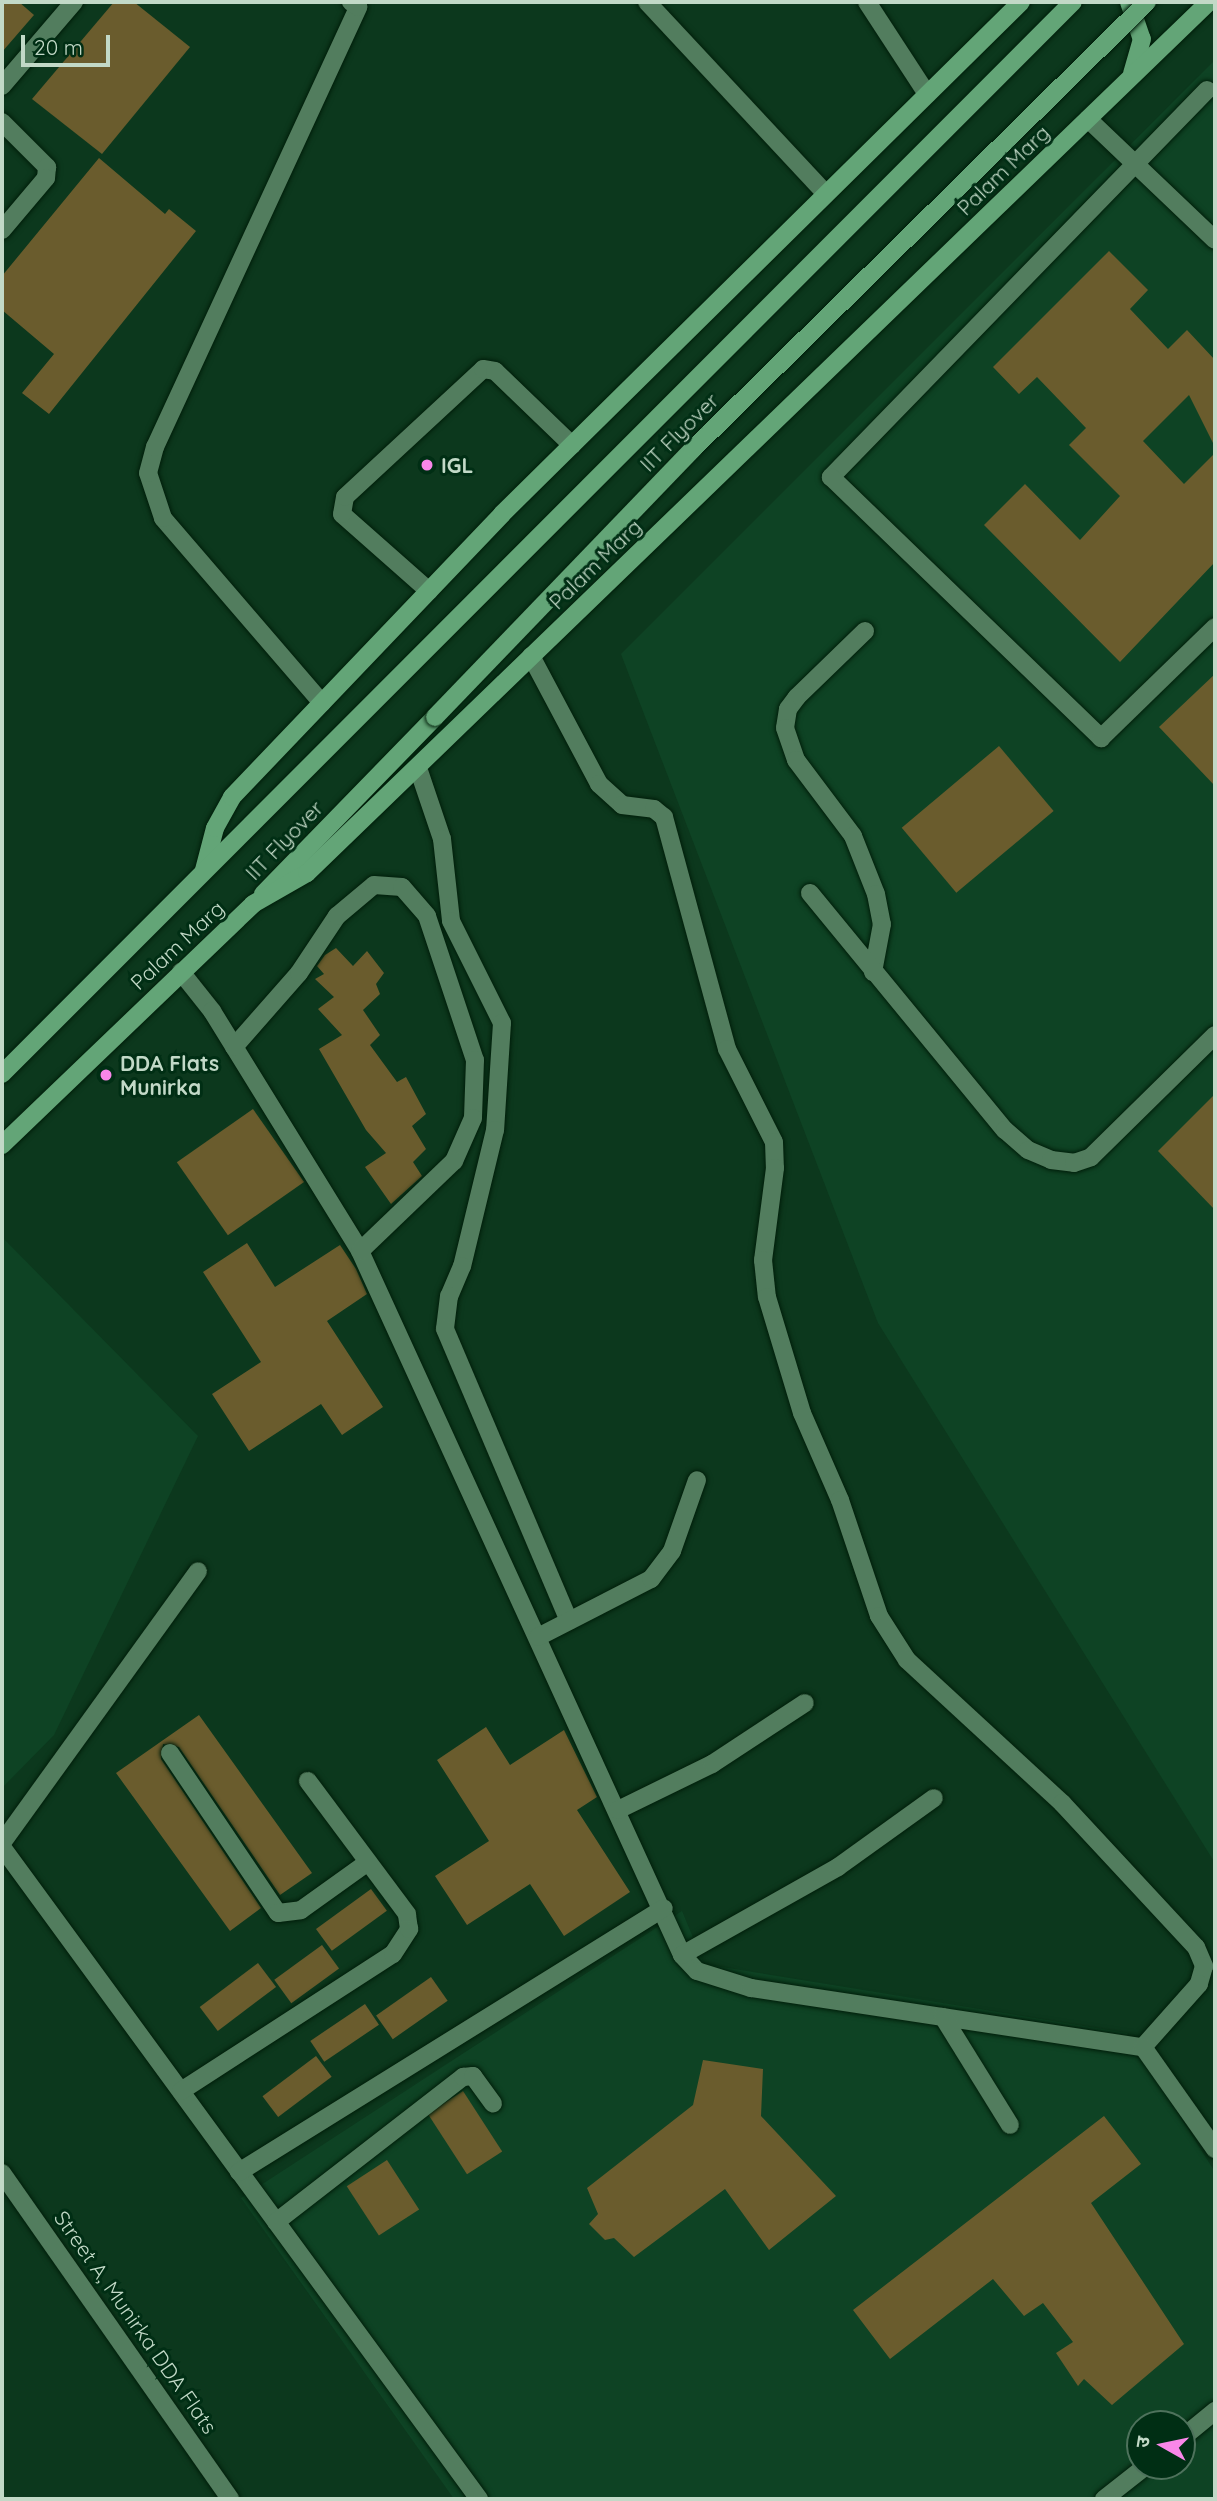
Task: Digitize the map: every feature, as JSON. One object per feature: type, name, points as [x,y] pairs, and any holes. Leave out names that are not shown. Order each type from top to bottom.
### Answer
[{"type":"main road","name":"Palam Marg","points":[[2,1074],[204,870],[215,828],[232,797],[572,445],[1021,2]]},
{"type":"main road","name":"IIT Flyover","points":[[204,870],[1073,2]]},
{"type":"main road","points":[[1126,82],[1138,62],[1142,38],[1129,2]]},
{"type":"main road","name":"IIT Flyover","points":[[253,904],[693,449],[1147,2]]},
{"type":"main road","name":"Palam Marg","points":[[2,1145],[253,904],[307,873],[418,768],[1209,2]]},
{"type":"street","points":[[6,74],[74,2]]},
{"type":"street","points":[[322,703],[163,518],[148,473],[155,447],[358,7],[351,2]]},
{"type":"street","points":[[647,2],[827,194]]},
{"type":"street","points":[[867,2],[927,94]]},
{"type":"street","points":[[1207,90],[831,477],[1101,738],[1215,627]]},
{"type":"street","points":[[1088,119],[1215,240]]},
{"type":"street","points":[[2,122],[47,167],[46,178],[2,230]]},
{"type":"street","points":[[429,591],[342,514],[345,497],[483,369],[495,371],[572,445]]},
{"type":"street","points":[[865,631],[793,703],[785,728],[792,752],[853,836],[866,868],[881,923],[873,972]]},
{"type":"street","points":[[531,656],[599,784],[621,805],[654,809],[664,817],[727,1049],[774,1142],[775,1168],[763,1260],[767,1297],[803,1413],[840,1500],[879,1616],[906,1660],[1062,1803],[1196,1947],[1204,1966],[1199,1984],[1143,2047]]},
{"type":"street","points":[[418,768],[442,839],[454,929],[484,979],[502,1023],[495,1130],[462,1266],[449,1296],[446,1329],[569,1621]]},
{"type":"street","points":[[234,1047],[299,973],[337,916],[374,885],[402,887],[427,916],[475,1060],[473,1118],[454,1161],[360,1251]]},
{"type":"street","points":[[810,893],[1005,1130],[1028,1150],[1051,1160],[1074,1163],[1091,1157],[1215,1035]]},
{"type":"street","points":[[181,972],[234,1047],[360,1251],[664,1908],[682,1955],[696,1971],[751,1988],[1143,2047],[1215,2149]]},
{"type":"street","points":[[538,1637],[651,1579],[663,1568],[697,1480]]},
{"type":"street","points":[[198,1571],[2,1845],[479,2499]]},
{"type":"street","points":[[618,1810],[712,1764],[804,1703]]},
{"type":"street","points":[[170,1753],[278,1913],[301,1910],[368,1861]]},
{"type":"street","points":[[181,2091],[393,1954],[402,1944],[409,1929],[407,1914],[308,1782]]},
{"type":"street","points":[[682,1955],[838,1867],[934,1798]]},
{"type":"street","points":[[239,2172],[664,1908]]},
{"type":"street","points":[[943,2017],[1010,2125]]},
{"type":"street","points":[[276,2222],[463,2077],[473,2076],[493,2104]]},
{"type":"street","name":"Street A, Munirka DDA Flats","points":[[2,2173],[230,2499]]},
{"type":"street","points":[[1196,2427],[1215,2411]]},
{"type":"street","points":[[1104,2499],[1128,2480]]},
{"type":"shaded area","points":[[1215,60],[1215,1863],[878,1323],[621,654]]},
{"type":"shaded area","points":[[2,1237],[198,1436],[54,1735],[2,1788]]},
{"type":"shaded area","points":[[682,1911],[704,1964],[1127,2033],[1215,2172],[1215,2499],[454,2499],[241,2198]]},
{"type":"building","points":[[2,2],[19,2],[34,15],[2,52]]},
{"type":"building","points":[[114,2],[134,2],[190,47],[102,154],[32,99]]},
{"type":"building","points":[[99,158],[165,214],[169,209],[196,231],[49,414],[22,393],[54,354],[2,310],[2,276]]},
{"type":"building","points":[[1109,251],[1148,290],[1130,309],[1168,349],[1187,330],[1215,360],[1215,447],[1189,395],[1143,441],[1184,484],[1215,453],[1215,562],[1120,662],[984,525],[1025,484],[1080,540],[1120,496],[1069,445],[1086,428],[1037,377],[1019,394],[993,367]]},
{"type":"building","points":[[1215,674],[1215,786],[1159,727]]},
{"type":"building","points":[[999,746],[1054,811],[956,893],[902,828]]},
{"type":"building","points":[[336,948],[353,966],[367,951],[384,973],[376,984],[380,994],[363,1010],[380,1035],[370,1045],[397,1082],[406,1077],[426,1114],[412,1126],[426,1149],[413,1162],[422,1176],[391,1204],[365,1167],[386,1153],[366,1130],[319,1049],[342,1035],[318,1009],[334,997],[315,979],[324,974],[317,966],[325,955]]},
{"type":"building","points":[[1215,1094],[1215,1210],[1158,1151]]},
{"type":"building","points":[[253,1109],[304,1182],[228,1235],[177,1162]]},
{"type":"building","points":[[247,1243],[275,1287],[340,1245],[356,1269],[367,1294],[327,1321],[383,1407],[342,1435],[321,1404],[249,1451],[212,1394],[261,1362],[203,1272]]},
{"type":"building","points":[[199,1715],[312,1873],[280,1895],[179,1747],[163,1744],[161,1759],[261,1908],[230,1931],[116,1773]]},
{"type":"building","points":[[486,1727],[510,1765],[564,1730],[597,1797],[577,1810],[630,1892],[564,1936],[530,1884],[467,1925],[435,1876],[489,1841],[437,1760]]},
{"type":"building","points":[[371,1889],[387,1911],[332,1951],[316,1929]]},
{"type":"building","points":[[322,1945],[339,1968],[291,2003],[274,1980]]},
{"type":"building","points":[[258,1963],[276,1987],[218,2031],[200,2007]]},
{"type":"building","points":[[431,1977],[448,2001],[393,2039],[376,2015]]},
{"type":"building","points":[[365,2004],[379,2025],[324,2062],[310,2041]]},
{"type":"building","points":[[316,2056],[332,2077],[278,2117],[262,2096]]},
{"type":"building","points":[[703,2060],[763,2069],[761,2116],[836,2196],[769,2250],[725,2189],[634,2257],[614,2238],[605,2240],[589,2224],[598,2214],[587,2188],[693,2105]]},
{"type":"building","points":[[463,2091],[502,2151],[467,2174],[428,2114]]},
{"type":"building","points":[[1104,2116],[1141,2164],[1091,2203],[1184,2344],[1112,2405],[1084,2379],[1078,2386],[1056,2353],[1073,2342],[1043,2303],[1024,2316],[993,2279],[890,2359],[853,2310]]},
{"type":"building","points":[[387,2160],[419,2209],[379,2236],[347,2186]]},
{"type":"place","name":"IGL","points":[[427,465]]},
{"type":"place","name":"DDA Flats Munirka","points":[[106,1075]]}]
